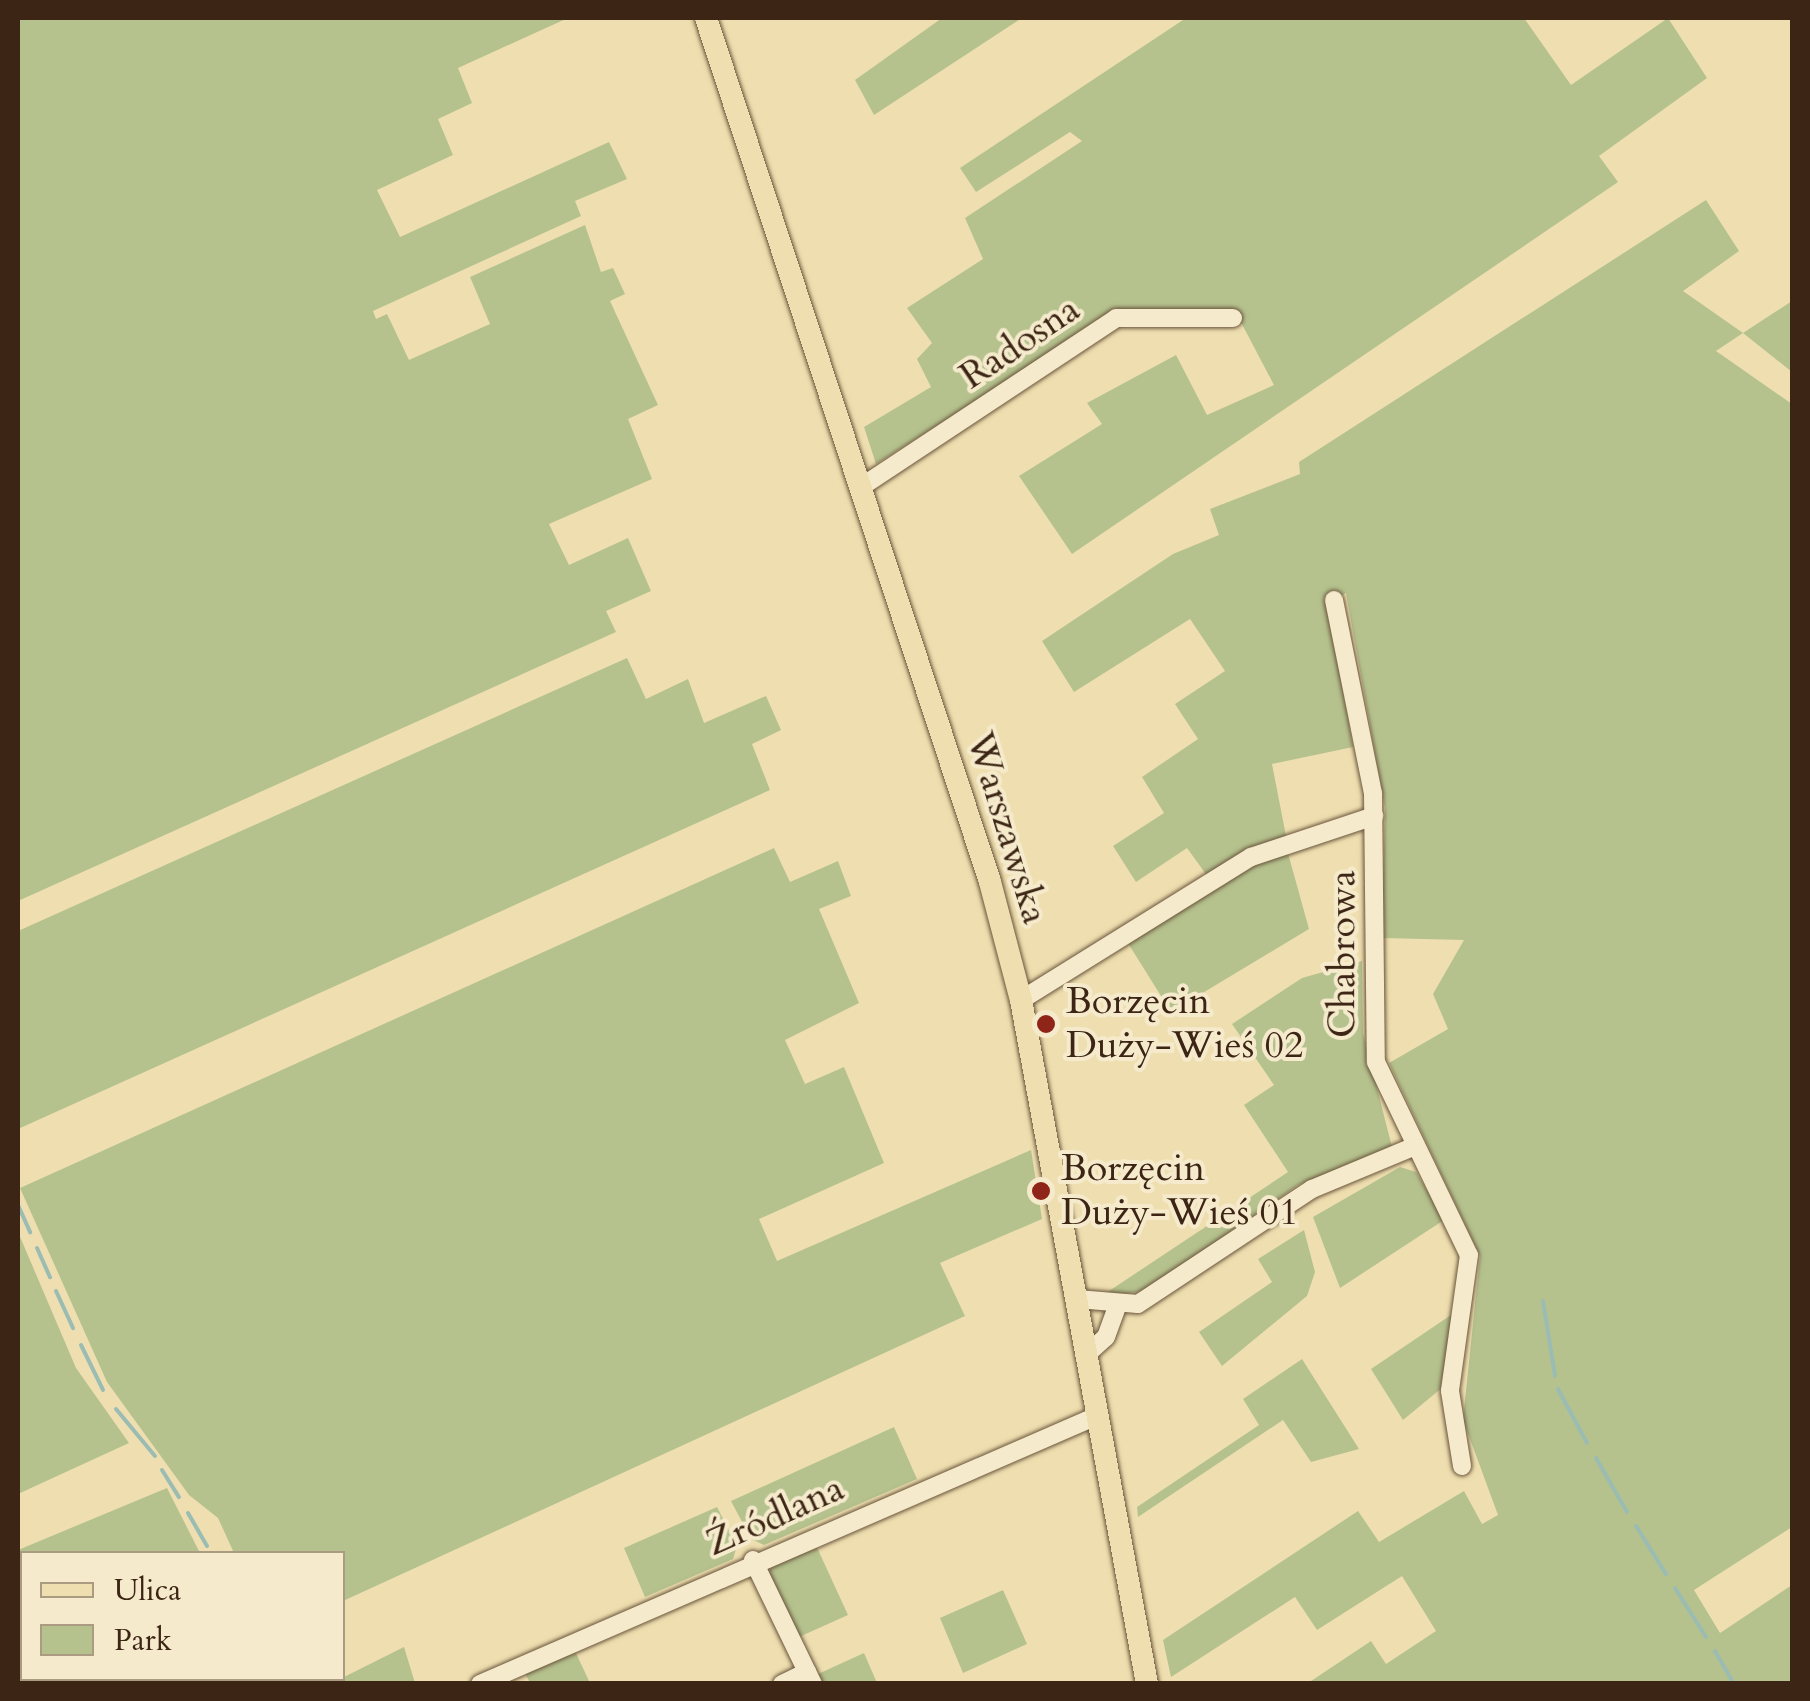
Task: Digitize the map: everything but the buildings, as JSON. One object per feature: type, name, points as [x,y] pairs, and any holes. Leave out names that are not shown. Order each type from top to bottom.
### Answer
[{"type":"main road","name":"Warszawska","points":[[706,18],[862,486],[1021,1000],[1147,1684]]},
{"type":"street","name":"Radosna","points":[[862,486],[1116,318],[1233,318]]},
{"type":"street","name":"Chabrowa","points":[[1334,600],[1374,816],[1370,1028],[1390,1105],[1469,1256],[1450,1392],[1462,1466]]},
{"type":"street","points":[[1021,1000],[1251,857],[1374,816]]},
{"type":"street","points":[[1076,1299],[1117,1307],[1138,1304],[1312,1189],[1413,1148]]},
{"type":"street","points":[[1087,1354],[1106,1337],[1117,1307]]},
{"type":"street","name":"Źródlana","points":[[480,1684],[754,1560],[1098,1416]]},
{"type":"street","points":[[754,1560],[810,1678],[782,1684]]},
{"type":"green space","points":[[18,18],[568,18],[458,68],[472,103],[438,119],[453,155],[377,190],[400,237],[609,142],[627,179],[575,201],[581,216],[373,311],[376,319],[387,314],[409,360],[490,324],[470,277],[585,225],[601,272],[613,268],[625,294],[610,301],[658,405],[628,419],[652,479],[549,524],[569,565],[628,538],[651,591],[606,611],[616,632],[18,901]]},
{"type":"green space","points":[[942,18],[1022,18],[874,115],[855,80]]},
{"type":"green space","points":[[1186,18],[1524,18],[1571,85],[1668,18],[1707,78],[1599,156],[1618,182],[1072,554],[1019,476],[1102,424],[1087,403],[1176,355],[1207,415],[1274,385],[1235,311],[1118,311],[876,464],[864,427],[931,387],[917,359],[932,343],[907,308],[983,259],[965,218],[1082,141],[1070,132],[976,192],[960,168]]},
{"type":"green space","points":[[1706,200],[1739,251],[1683,291],[1743,333],[1716,351],[1792,404],[1792,1527],[1694,1590],[1720,1633],[1792,1585],[1792,1683],[1308,1683],[1371,1641],[1386,1664],[1436,1631],[1402,1576],[1317,1630],[1295,1597],[1171,1677],[1163,1640],[1358,1511],[1379,1542],[1464,1491],[1482,1524],[1498,1515],[1463,1420],[1480,1256],[1389,1063],[1448,1029],[1433,994],[1464,940],[1382,938],[1385,808],[1346,593],[1328,604],[1353,747],[1272,764],[1286,836],[1208,877],[1187,848],[1136,882],[1113,846],[1164,813],[1142,777],[1198,739],[1175,704],[1225,671],[1190,619],[1074,692],[1042,641],[1173,554],[1219,535],[1210,509],[1300,474],[1299,462]]},
{"type":"green space","points":[[1792,301],[1792,372],[1743,333]]},
{"type":"green space","points":[[627,658],[646,699],[688,679],[704,723],[766,696],[781,730],[752,744],[770,790],[18,1129],[18,931]]},
{"type":"green space","points":[[1286,846],[1309,929],[1171,1012],[1126,940]]},
{"type":"green space","points":[[774,848],[790,882],[838,861],[851,896],[819,909],[859,1003],[785,1040],[805,1084],[844,1067],[884,1163],[759,1219],[777,1261],[1031,1150],[1042,1219],[940,1263],[965,1316],[345,1600],[345,1551],[233,1551],[218,1518],[189,1495],[107,1382],[20,1188]]},
{"type":"green space","points":[[1362,961],[1363,1033],[1392,1147],[1298,1185],[1145,1291],[1100,1297],[1288,1172],[1244,1105],[1274,1085],[1232,1024],[1302,978]]},
{"type":"green space","points":[[1400,1167],[1416,1172],[1444,1220],[1340,1288],[1313,1217]]},
{"type":"green space","points":[[1304,1230],[1315,1272],[1307,1296],[1222,1366],[1199,1332],[1272,1282],[1258,1259]]},
{"type":"green space","points":[[18,1232],[76,1368],[129,1443],[18,1494]]},
{"type":"green space","points":[[1454,1313],[1443,1387],[1403,1420],[1371,1369]]},
{"type":"green space","points":[[1302,1359],[1359,1449],[1311,1462],[1283,1420],[1138,1517],[1137,1507],[1259,1425],[1243,1399]]},
{"type":"green space","points":[[894,1427],[917,1479],[764,1545],[751,1539],[731,1501]]},
{"type":"green space","points":[[167,1488],[199,1551],[20,1551],[18,1641],[18,1550]]},
{"type":"green space","points":[[717,1507],[737,1546],[733,1559],[645,1597],[624,1548]]},
{"type":"green space","points":[[814,1541],[848,1615],[799,1637],[769,1574],[774,1558]]},
{"type":"green space","points":[[1003,1590],[1027,1644],[963,1673],[940,1618]]},
{"type":"green space","points":[[404,1647],[415,1683],[324,1683],[345,1681],[345,1676]]},
{"type":"green space","points":[[574,1649],[590,1683],[530,1683],[524,1671]]},
{"type":"green space","points":[[864,1653],[877,1683],[823,1683],[818,1674]]},
{"type":"green space","points":[[268,1681],[268,1683],[64,1683]]},
{"type":"waterway","points":[[18,1205],[30,1232]]},
{"type":"waterway","points":[[37,1248],[50,1277]]},
{"type":"waterway","points":[[56,1291],[73,1328]]},
{"type":"waterway","points":[[1543,1301],[1555,1376]]},
{"type":"waterway","points":[[81,1345],[103,1390]]},
{"type":"waterway","points":[[1558,1389],[1587,1443]]},
{"type":"waterway","points":[[116,1409],[155,1456]]},
{"type":"waterway","points":[[1596,1458],[1627,1512]]},
{"type":"waterway","points":[[162,1470],[179,1497]]},
{"type":"waterway","points":[[188,1513],[207,1546]]},
{"type":"waterway","points":[[1636,1526],[1666,1574]]},
{"type":"waterway","points":[[1675,1588],[1706,1637]]},
{"type":"waterway","points":[[1715,1651],[1734,1684]]},
{"type":"place","name":"Borzęcin Duży-Wieś 02","points":[[1046,1024]]},
{"type":"place","name":"Borzęcin Duży-Wieś 01","points":[[1041,1191]]}]
